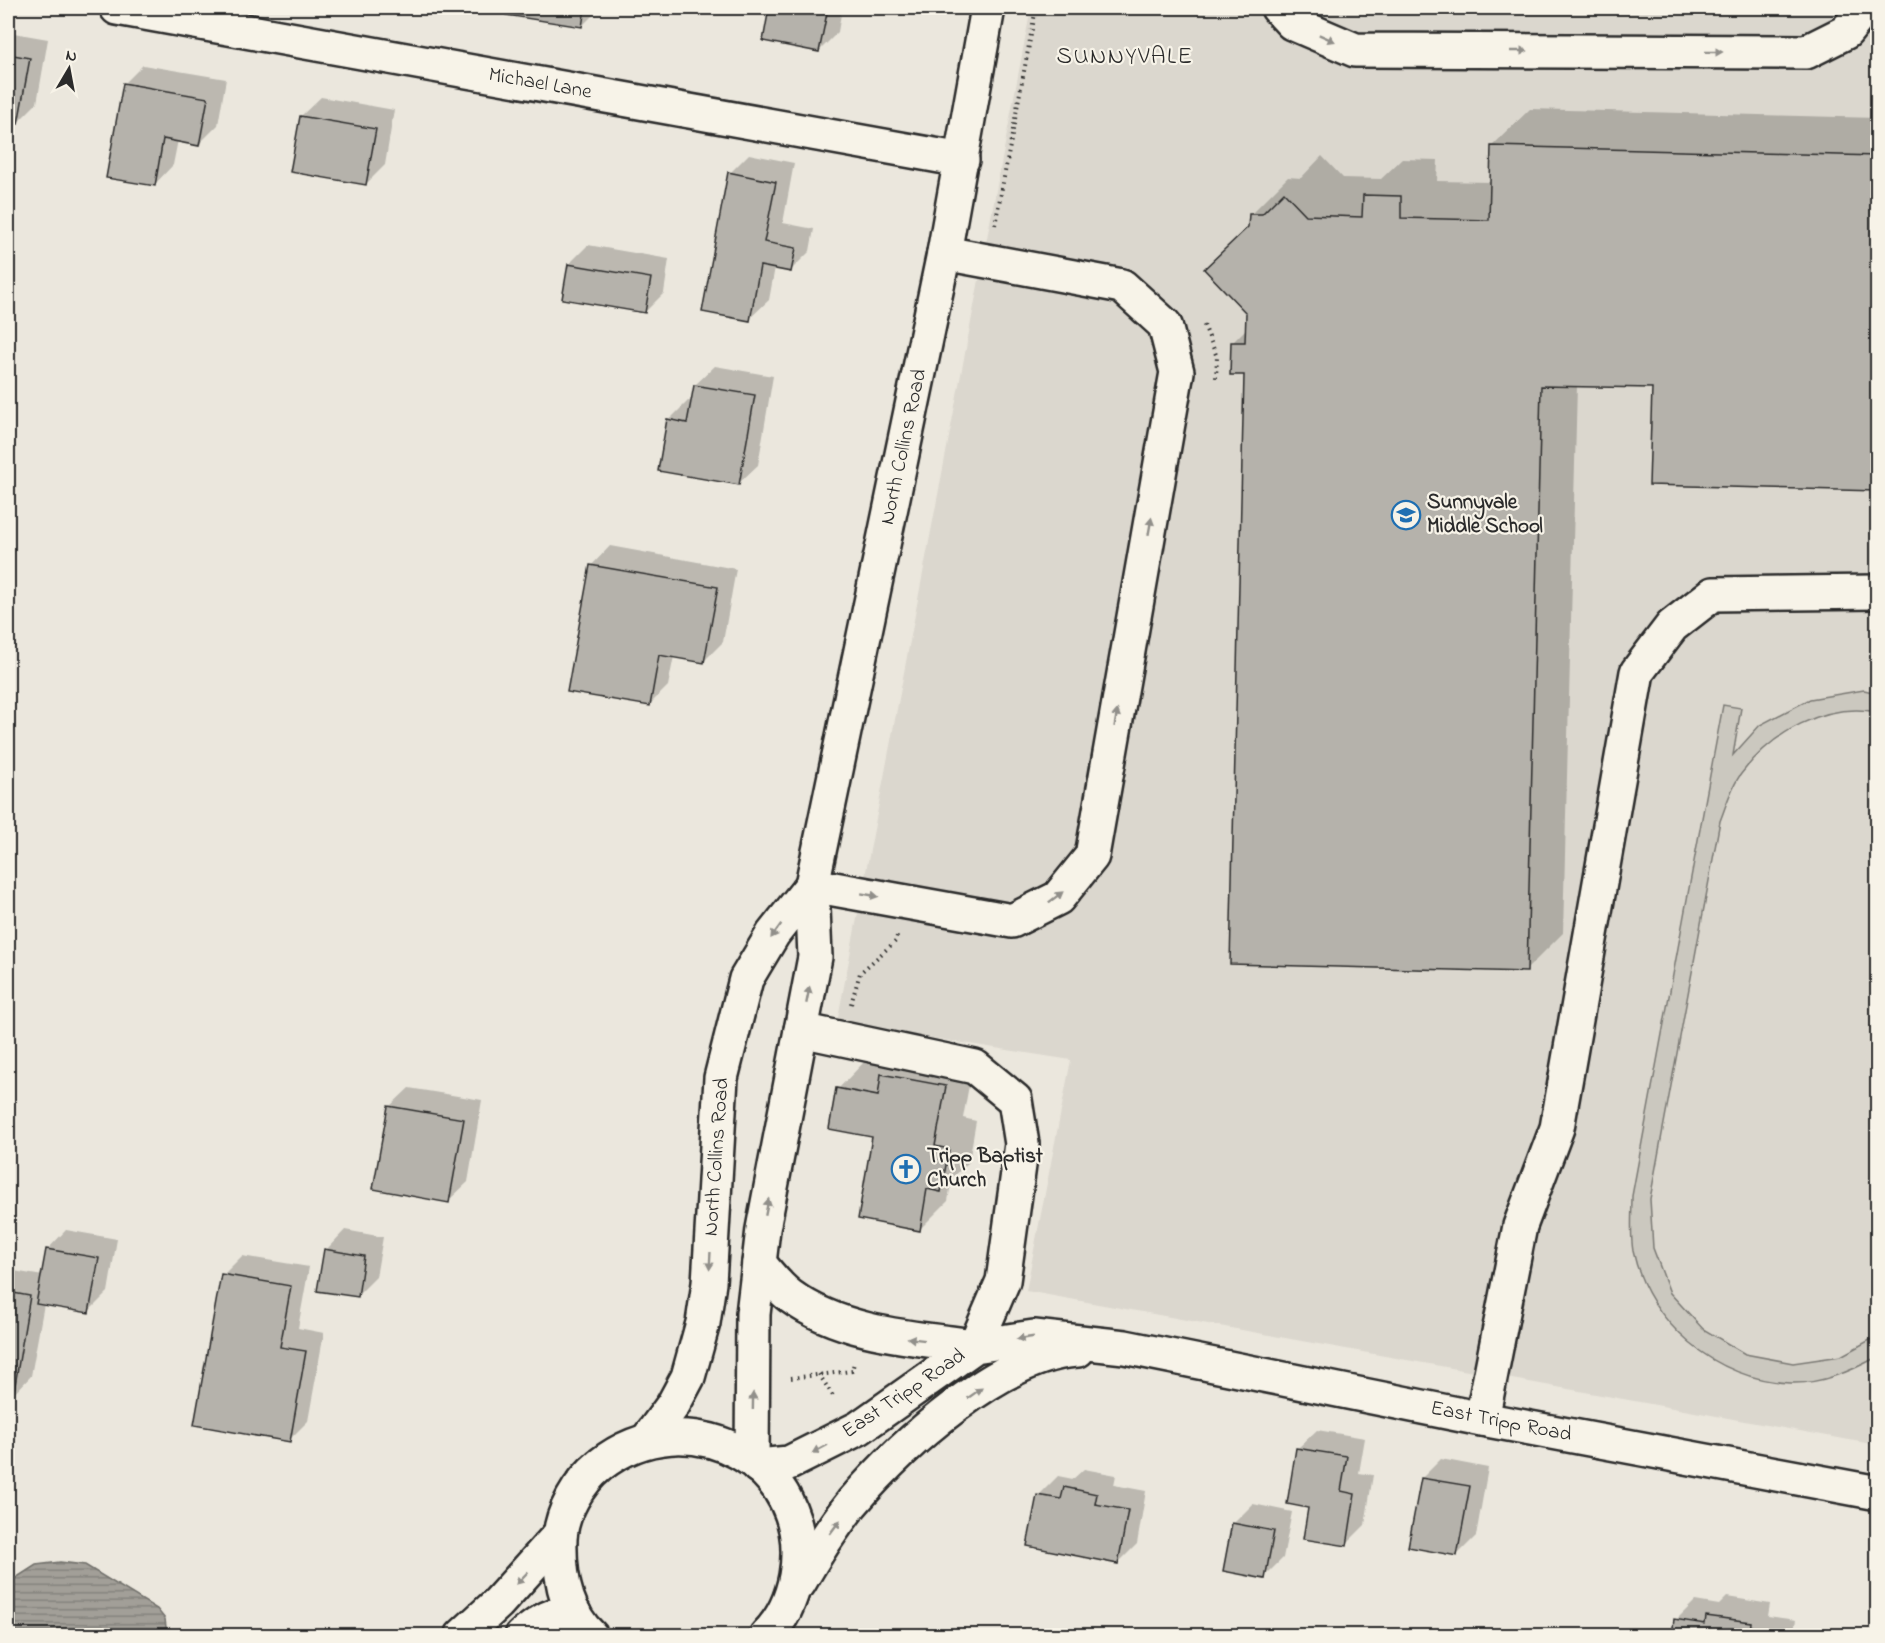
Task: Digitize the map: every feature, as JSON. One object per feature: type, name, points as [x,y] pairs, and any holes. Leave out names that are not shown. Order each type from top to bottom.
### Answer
[{"type":"street","name":"Michael Lane","points":[[117,8],[962,160]]},
{"type":"street","name":"North Collins Road","points":[[755,1463],[753,1314],[763,1229],[815,957],[812,885],[945,253],[988,8]]},
{"type":"street","points":[[1278,8],[1292,23],[1354,50],[1794,52],[1806,52],[1846,32],[1865,8]]},
{"type":"street","points":[[812,885],[1012,921],[1058,898],[1092,856],[1177,372],[1165,325],[1122,286],[945,253]]},
{"type":"street","points":[[1482,1419],[1520,1226],[1557,1128],[1637,672],[1672,626],[1713,594],[1878,592]]},
{"type":"street","name":"North Collins Road","points":[[648,1439],[673,1405],[688,1377],[703,1323],[709,1283],[721,1078],[746,980],[773,934],[812,885]]},
{"type":"street","points":[[759,1263],[789,1295],[817,1312],[896,1335],[975,1346],[1003,1281],[1022,1143],[1015,1100],[975,1067],[801,1030]]},
{"type":"street","name":"East Tripp Road","points":[[755,1463],[789,1463],[859,1428],[975,1346],[1034,1337],[1125,1347],[1482,1419],[1878,1493]]},
{"type":"street","name":"East Tripp Road","points":[[792,1594],[820,1546],[852,1504],[885,1468],[936,1420],[993,1381],[1032,1361],[1070,1350],[1125,1347]]},
{"type":"street","points":[[584,1629],[567,1601],[559,1568],[560,1534],[571,1501],[590,1473],[616,1452],[648,1439],[682,1435],[719,1442],[755,1463],[777,1487],[794,1520],[799,1557],[792,1594],[775,1626],[766,1635]]},
{"type":"street","points":[[462,1635],[498,1603],[560,1534]]},
{"type":"street","points":[[522,1635],[545,1617],[558,1612],[584,1629]]},
{"type":"path","points":[[995,228],[1036,8]]},
{"type":"path","points":[[1199,318],[1206,327],[1217,357],[1214,384]]},
{"type":"path","points":[[841,1039],[860,973],[896,941],[904,901]]},
{"type":"path","points":[[791,1378],[852,1371],[857,1353]]},
{"type":"path","points":[[819,1374],[838,1404]]},
{"type":"shaded area","name":"Sunnyvale Middle School","points":[[1031,8],[1877,8],[1877,1445],[1026,1291],[1071,1060],[837,1023]]},
{"type":"shaded area","points":[[1864,690],[1877,693],[1877,712],[1857,710],[1838,712],[1819,716],[1801,724],[1768,746],[1737,779],[1720,821],[1650,1199],[1653,1248],[1670,1293],[1703,1329],[1745,1354],[1793,1363],[1841,1356],[1877,1336],[1877,1357],[1847,1372],[1803,1383],[1764,1380],[1737,1372],[1712,1359],[1670,1324],[1654,1302],[1641,1277],[1633,1251],[1632,1196],[1723,705],[1741,708],[1733,755],[1760,725],[1810,699]]},
{"type":"shaded area","points":[[60,1562],[85,1565],[157,1609],[165,1619],[167,1635],[8,1635],[8,1583],[36,1565]]},
{"type":"building","points":[[508,8],[585,8],[582,27],[506,15]]},
{"type":"building","points":[[769,8],[828,8],[819,52],[763,41]]},
{"type":"building","points":[[8,54],[30,58],[18,124],[8,122]]},
{"type":"building","points":[[123,83],[208,98],[199,146],[163,139],[155,186],[106,178]]},
{"type":"building","points":[[300,116],[376,129],[366,185],[290,172]]},
{"type":"building","points":[[1491,146],[1878,156],[1878,491],[1649,485],[1652,388],[1541,386],[1527,972],[1230,964],[1244,375],[1230,375],[1231,342],[1245,342],[1246,313],[1204,269],[1248,227],[1249,214],[1262,214],[1284,192],[1306,215],[1362,217],[1363,195],[1401,196],[1401,218],[1489,220]]},
{"type":"building","points":[[728,172],[776,182],[764,242],[796,248],[791,272],[760,266],[750,321],[702,312]]},
{"type":"building","points":[[568,264],[651,278],[645,313],[562,299]]},
{"type":"building","points":[[694,385],[755,395],[739,485],[658,471],[667,419],[687,423]]},
{"type":"building","points":[[590,565],[718,587],[704,663],[659,655],[650,706],[567,692]]},
{"type":"building","name":"Tripp Baptist Church","points":[[881,1074],[946,1086],[935,1146],[949,1149],[941,1192],[927,1189],[920,1231],[858,1219],[872,1137],[829,1129],[836,1088],[878,1096]]},
{"type":"building","points":[[388,1106],[464,1119],[449,1203],[373,1189]]},
{"type":"building","points":[[46,1249],[99,1258],[89,1313],[36,1304]]},
{"type":"building","points":[[324,1249],[364,1256],[358,1297],[317,1291]]},
{"type":"building","points":[[221,1274],[291,1286],[280,1347],[306,1351],[290,1442],[194,1425]]},
{"type":"building","points":[[8,1292],[30,1296],[13,1397],[8,1396]]},
{"type":"building","points":[[1296,1448],[1347,1456],[1341,1491],[1355,1494],[1347,1546],[1303,1539],[1308,1508],[1287,1504]]},
{"type":"building","points":[[1421,1478],[1470,1486],[1457,1556],[1408,1547]]},
{"type":"building","points":[[1064,1487],[1097,1494],[1095,1504],[1128,1510],[1118,1564],[1027,1546],[1037,1495],[1061,1499]]},
{"type":"building","points":[[1232,1523],[1274,1531],[1265,1579],[1223,1571]]},
{"type":"building","points":[[1706,1616],[1751,1622],[1750,1634],[1757,1636],[1672,1636],[1674,1619],[1705,1624]]},
{"type":"place","name":"Sunnyvale Middle School","points":[[1406,515]]},
{"type":"place","name":"Tripp Baptist Church","points":[[906,1169]]},
{"type":"district","name":"SUNNYVALE","points":[[1125,57]]}]
